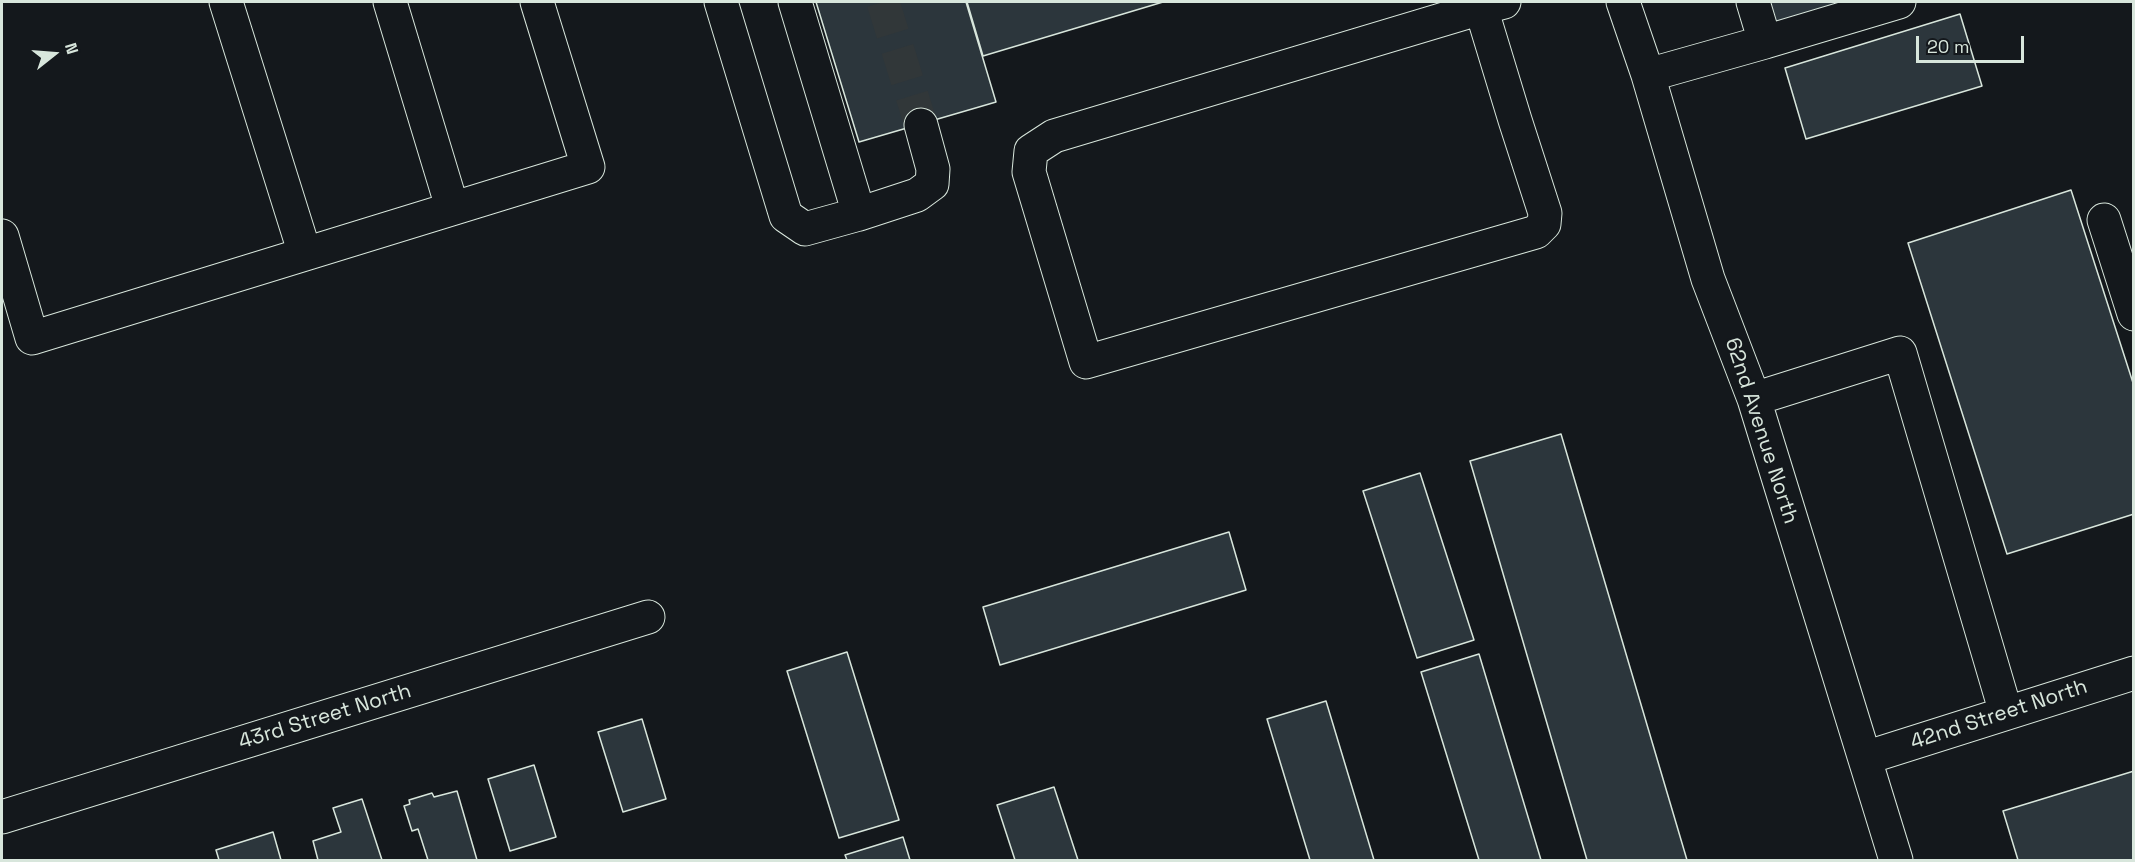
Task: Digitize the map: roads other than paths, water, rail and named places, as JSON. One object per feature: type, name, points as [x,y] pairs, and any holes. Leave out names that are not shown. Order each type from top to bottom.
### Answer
[{"type":"street","points":[[226,2],[305,254]]},
{"type":"street","points":[[390,2],[452,207]]},
{"type":"street","points":[[2,236],[32,338],[588,167],[537,2]]},
{"type":"street","points":[[721,2],[786,216],[805,229],[917,195],[932,184],[933,169],[921,125]]},
{"type":"street","points":[[795,2],[859,214]]},
{"type":"street","name":"62nd Avenue North","points":[[1623,2],[1648,75],[1707,279],[1754,399],[1896,861]]},
{"type":"street","points":[[1753,2],[1765,42]]},
{"type":"street","points":[[1648,75],[1899,2]]},
{"type":"street","points":[[1488,4],[1545,213],[1544,224],[1536,232],[1086,362],[1029,172],[1031,151],[1054,136],[1488,4]]},
{"type":"street","points":[[2104,220],[2133,314]]},
{"type":"street","points":[[1754,399],[1900,353],[2006,713]]},
{"type":"street","name":"43rd Street North","points":[[2,817],[648,617]]},
{"type":"street","name":"42nd Street North","points":[[1864,758],[2133,673]]},
{"type":"tunnel","points":[[883,2],[921,125]]}]
